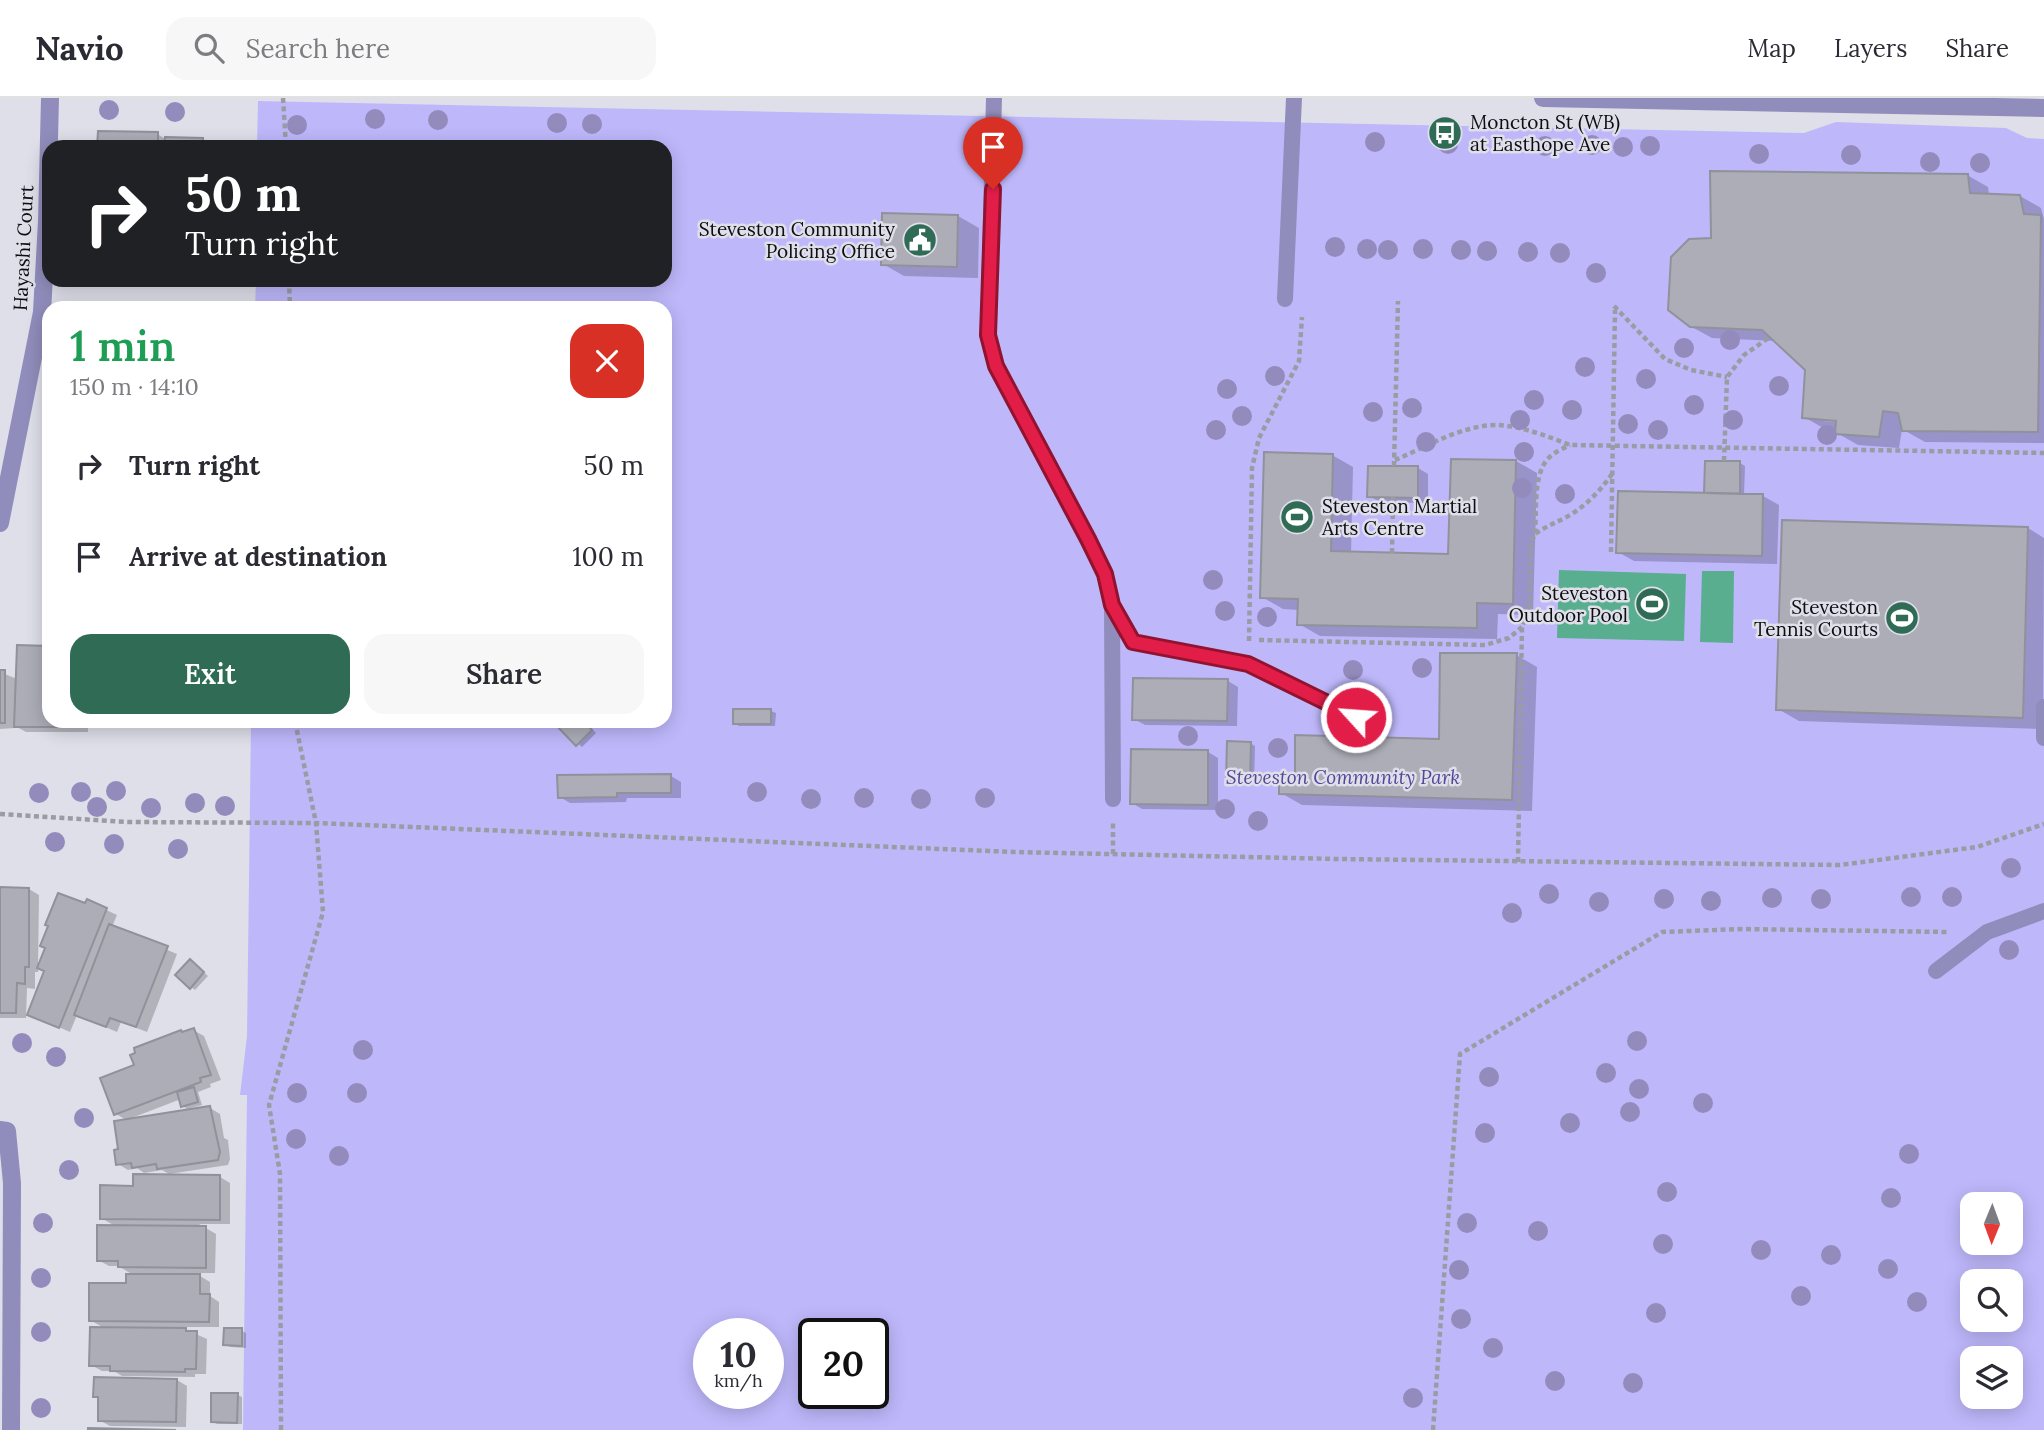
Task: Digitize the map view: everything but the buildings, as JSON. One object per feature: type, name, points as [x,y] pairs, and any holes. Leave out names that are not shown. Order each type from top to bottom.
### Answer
[{"type":"street","name":"Hayashi Court","points":[[49,140],[50,98]]},
{"type":"street","points":[[1543,98],[1919,101],[2044,108]]},
{"type":"street","name":"Hayashi Court","points":[[0,523],[42,312]]},
{"type":"street","points":[[4,1130],[12,1184],[11,1430]]},
{"type":"lane","points":[[994,98],[988,335],[996,366],[1105,574],[1112,605],[1113,799]]},
{"type":"lane","points":[[1285,299],[1294,98]]},
{"type":"lane","points":[[1112,605],[1133,642],[1248,664],[1377,728]]},
{"type":"lane","points":[[2044,707],[2044,737]]},
{"type":"lane","points":[[1936,971],[1987,932],[2044,911]]},
{"type":"path","points":[[283,98],[286,140]]},
{"type":"path","points":[[1398,301],[1394,463],[1464,431],[1483,426],[1516,427],[1570,445],[2044,453]]},
{"type":"path","points":[[1611,552],[1615,308],[1665,359],[1691,370],[1727,377]]},
{"type":"path","points":[[1248,664],[1252,468],[1259,438],[1299,361],[1302,311]]},
{"type":"path","points":[[1724,461],[1727,377],[1744,355],[1770,337]]},
{"type":"path","points":[[1249,640],[1485,645],[1510,638],[1522,626],[1530,610],[1531,543],[1535,534],[1539,477],[1546,461],[1570,445]]},
{"type":"path","points":[[1535,534],[1586,502],[1602,489],[1614,471]]},
{"type":"path","points":[[1392,553],[1393,497]]},
{"type":"path","points":[[1518,862],[1522,626]]},
{"type":"path","points":[[281,1430],[280,1174],[269,1105],[323,912],[316,823],[296,728]]},
{"type":"path","points":[[1112,854],[1113,799]]},
{"type":"path","points":[[0,814],[127,822],[316,823],[1112,854],[1840,865],[1977,847],[2044,824]]},
{"type":"path","points":[[1433,1430],[1460,1054],[1662,932],[1742,929],[1987,932]]},
{"type":"green space","name":"Steveston Community Park","points":[[258,101],[1804,133],[1836,122],[2006,128],[2027,138],[2044,139],[2044,1430],[243,1430],[247,1095],[240,1095],[247,1036],[251,728],[672,728],[672,301],[255,301],[256,287],[672,287],[672,140],[257,140]]},
{"type":"shaded area","points":[[1559,570],[1686,574],[1684,641],[1557,638]]},
{"type":"shaded area","points":[[1702,571],[1734,571],[1733,643],[1700,642]]},
{"type":"place","name":"Moncton St (WB) at Easthope Ave","points":[[1445,133]]},
{"type":"place","name":"Steveston Community Policing Office","points":[[920,240]]},
{"type":"place","name":"Steveston Martial Arts Centre","points":[[1297,517]]},
{"type":"place","name":"Steveston Outdoor Pool","points":[[1652,604]]},
{"type":"place","name":"Steveston Tennis Courts","points":[[1902,618]]},
{"type":"route","points":[[993,189],[988,335],[996,366],[1088,539],[1105,574],[1112,605],[1133,642],[1248,664],[1356,717]]}]
